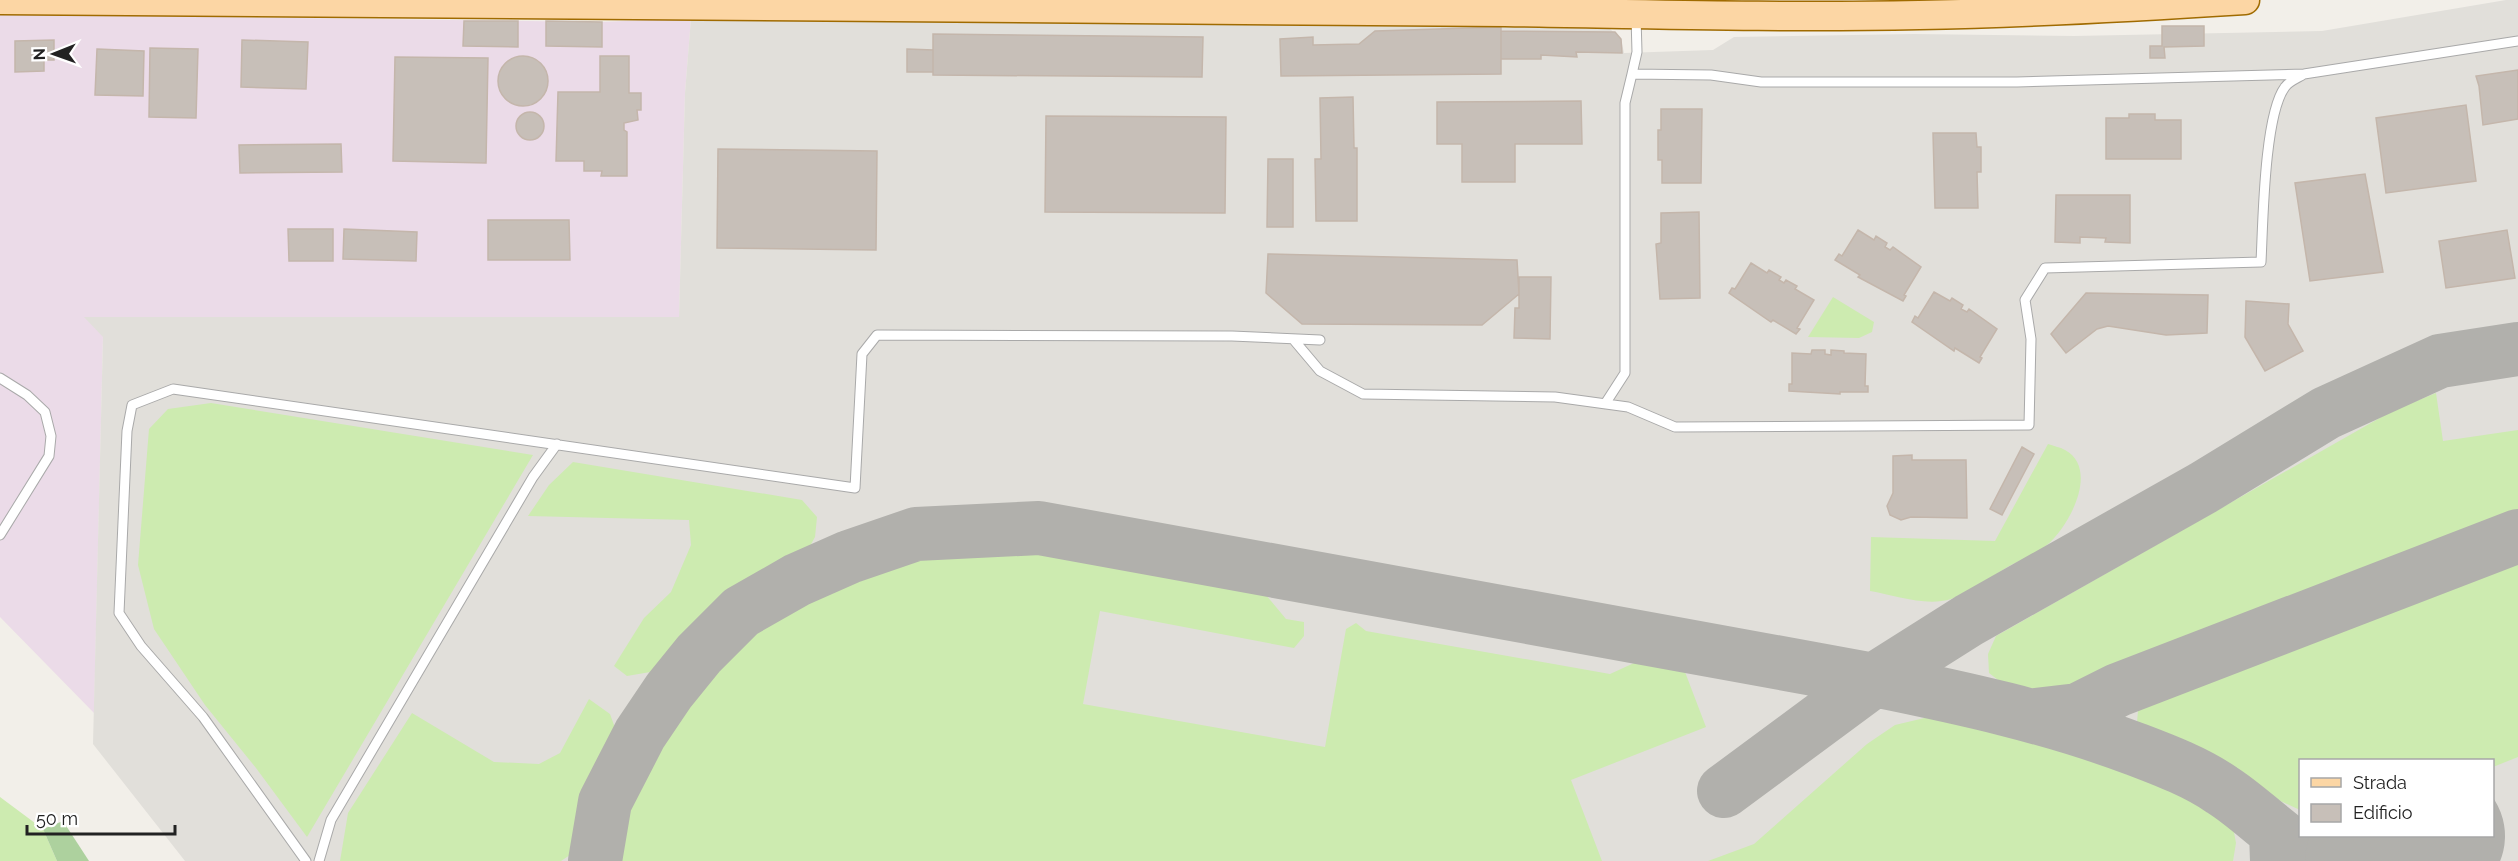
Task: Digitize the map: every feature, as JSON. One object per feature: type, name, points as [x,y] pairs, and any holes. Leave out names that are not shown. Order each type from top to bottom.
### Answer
[{"type":"main road","points":[[0,0],[1505,12],[1635,15],[1916,15],[2052,11],[2245,0]]},
{"type":"lane","points":[[1605,404],[1625,373],[1625,103],[1638,52],[1635,15]]},
{"type":"lane","points":[[1632,74],[1711,75],[1761,82],[2017,82],[2304,74],[2518,41]]},
{"type":"lane","points":[[1293,339],[1320,371],[1363,394],[1555,397],[1628,407],[1675,427],[2029,425],[2031,339],[2025,300],[2045,268],[2260,262],[2268,159],[2275,110],[2286,85],[2304,74]]},
{"type":"lane","points":[[306,861],[203,717],[141,646],[119,613],[127,431],[132,405],[173,389],[855,488],[862,354],[877,335],[1232,336],[1320,340]]},
{"type":"lane","points":[[0,378],[27,395],[45,412],[51,436],[49,456],[0,535]]},
{"type":"lane","points":[[319,861],[331,820],[533,477],[557,444]]},
{"type":"shaded area","points":[[2506,0],[2518,0],[2518,861],[185,861],[93,744],[103,337],[84,317],[679,317],[685,93],[691,18],[1609,28],[1621,39],[1624,53],[1713,50],[1734,37],[1914,34],[2074,36],[2322,31]]},
{"type":"shaded area","points":[[0,14],[602,22],[691,18],[685,93],[679,318],[85,317],[103,336],[94,713],[0,617]]},
{"type":"green space","points":[[1833,297],[1874,322],[1872,332],[1859,338],[1808,337]]},
{"type":"green space","points":[[2436,393],[2443,441],[2518,430],[2518,516],[2043,698],[2011,690],[1989,673],[1988,654],[1996,636],[2392,411]]},
{"type":"green space","points":[[211,403],[533,455],[307,837],[256,768],[205,705],[154,629],[138,565],[149,429],[168,409]]},
{"type":"green space","points":[[2048,444],[2065,450],[2075,459],[2080,470],[2080,484],[2072,512],[2056,537],[2047,545],[1951,599],[1931,602],[1910,600],[1870,591],[1871,537],[1995,541]]},
{"type":"green space","points":[[573,462],[802,500],[817,517],[815,537],[805,555],[710,618],[662,670],[627,676],[614,666],[644,618],[671,592],[691,545],[689,520],[528,516],[549,485]]},
{"type":"green space","points":[[974,552],[1052,553],[1261,589],[1286,619],[1304,622],[1304,636],[1294,648],[1100,611],[1083,704],[1325,747],[1346,629],[1356,623],[1366,631],[1610,674],[1645,658],[1685,672],[1706,727],[1571,780],[1602,861],[612,861],[627,806],[653,751],[685,699],[719,662],[770,617],[818,591],[902,559]]},
{"type":"green space","points":[[2518,557],[2518,757],[2494,767],[2494,759],[2299,759],[2299,810],[2146,738],[2137,722],[2138,711],[2150,700]]},
{"type":"green space","points":[[589,699],[610,714],[618,736],[595,788],[573,853],[561,861],[340,861],[348,813],[412,713],[494,762],[539,764],[560,753]]},
{"type":"green space","points":[[1937,715],[2019,727],[2138,769],[2210,806],[2232,822],[2236,843],[2233,861],[1708,861],[1754,844],[1867,744],[1895,725]]},
{"type":"green space","points":[[0,797],[43,829],[57,861],[0,861]]},
{"type":"green space","points":[[63,821],[89,861],[57,861],[43,829]]},
{"type":"building","points":[[464,21],[518,21],[518,47],[463,46]]},
{"type":"building","points":[[546,21],[602,22],[602,47],[546,46]]},
{"type":"building","points":[[2162,26],[2204,26],[2204,46],[2164,47],[2165,58],[2150,58],[2150,46],[2162,46]]},
{"type":"building","points":[[1501,27],[1501,74],[1281,76],[1280,39],[1313,37],[1313,45],[1359,44],[1375,31]]},
{"type":"building","points":[[1501,31],[1615,32],[1621,39],[1622,53],[1576,52],[1577,57],[1541,55],[1541,59],[1501,59]]},
{"type":"building","points":[[933,34],[1203,37],[1202,77],[933,75]]},
{"type":"building","points":[[54,40],[54,60],[44,60],[44,71],[15,72],[15,41]]},
{"type":"building","points":[[242,40],[308,42],[306,89],[241,87]]},
{"type":"building","points":[[150,48],[198,49],[196,118],[149,117]]},
{"type":"building","points":[[97,49],[144,51],[143,96],[95,95]]},
{"type":"building","points":[[907,49],[933,50],[933,72],[907,72]]},
{"type":"building","points":[[523,56],[537,60],[544,67],[548,81],[544,95],[537,102],[523,106],[509,102],[502,95],[498,81],[502,67],[509,60]]},
{"type":"building","points":[[600,56],[629,56],[629,93],[641,93],[641,110],[637,110],[638,120],[624,123],[624,130],[627,132],[627,176],[601,176],[602,171],[584,171],[584,161],[556,161],[558,92],[600,92]]},
{"type":"building","points":[[395,57],[488,58],[486,163],[393,161]]},
{"type":"building","points":[[2518,70],[2518,119],[2483,125],[2476,76]]},
{"type":"building","points":[[1353,97],[1354,148],[1357,148],[1357,221],[1316,221],[1315,159],[1321,159],[1320,98]]},
{"type":"building","points":[[1581,101],[1582,144],[1515,144],[1515,182],[1462,182],[1462,144],[1437,144],[1437,102]]},
{"type":"building","points":[[2466,105],[2476,181],[2386,193],[2376,118]]},
{"type":"building","points":[[1661,109],[1702,109],[1701,183],[1662,183],[1662,160],[1658,160]]},
{"type":"building","points":[[530,112],[540,116],[544,126],[540,136],[530,140],[520,136],[516,126],[520,116]]},
{"type":"building","points":[[2129,114],[2155,114],[2155,120],[2181,120],[2181,159],[2106,159],[2106,118],[2129,118]]},
{"type":"building","points":[[1046,116],[1226,117],[1225,213],[1045,212]]},
{"type":"building","points":[[1933,133],[1976,133],[1977,147],[1981,147],[1981,172],[1977,172],[1978,208],[1935,208]]},
{"type":"building","points":[[341,144],[342,172],[240,173],[239,145]]},
{"type":"building","points":[[718,149],[877,151],[876,250],[717,248]]},
{"type":"building","points":[[1268,159],[1293,159],[1293,227],[1267,227]]},
{"type":"building","points":[[2365,174],[2383,272],[2310,281],[2295,183]]},
{"type":"building","points":[[2056,195],[2130,195],[2130,243],[2105,242],[2106,238],[2080,237],[2080,243],[2055,242]]},
{"type":"building","points":[[1699,212],[1700,298],[1660,299],[1656,244],[1661,243],[1661,213]]},
{"type":"building","points":[[488,220],[569,220],[570,260],[488,260]]},
{"type":"building","points":[[288,229],[333,229],[333,261],[289,261]]},
{"type":"building","points":[[344,229],[417,232],[416,261],[343,259]]},
{"type":"building","points":[[1858,230],[1874,240],[1876,236],[1887,243],[1885,247],[1890,250],[1893,247],[1921,267],[1904,295],[1906,296],[1903,301],[1858,277],[1860,275],[1835,260],[1839,254],[1842,256]]},
{"type":"building","points":[[2507,230],[2515,278],[2446,288],[2439,241]]},
{"type":"building","points":[[1268,254],[1517,260],[1519,294],[1482,325],[1302,324],[1266,293]]},
{"type":"building","points":[[1751,263],[1767,273],[1769,270],[1781,277],[1779,280],[1784,283],[1786,280],[1797,286],[1795,289],[1814,300],[1797,328],[1800,329],[1796,334],[1773,320],[1771,322],[1729,293],[1732,288],[1735,289]]},
{"type":"building","points":[[1519,277],[1551,277],[1550,339],[1514,338],[1515,308],[1519,308]]},
{"type":"building","points":[[1934,292],[1950,301],[1952,298],[1963,305],[1961,309],[1967,312],[1969,309],[1997,329],[1980,357],[1982,358],[1979,363],[1955,348],[1954,351],[1912,322],[1915,316],[1918,318]]},
{"type":"building","points":[[2086,293],[2208,295],[2207,333],[2166,335],[2108,326],[2097,329],[2066,353],[2051,334]]},
{"type":"building","points":[[2246,301],[2289,304],[2288,324],[2303,351],[2265,371],[2245,337]]},
{"type":"building","points":[[1812,350],[1825,350],[1825,354],[1831,355],[1831,350],[1866,354],[1865,386],[1868,386],[1868,392],[1840,392],[1840,394],[1789,391],[1789,384],[1792,384],[1792,353],[1811,354]]},
{"type":"building","points":[[2022,447],[2034,454],[2002,515],[1990,509]]},
{"type":"building","points":[[1912,455],[1912,460],[1966,460],[1967,518],[1911,517],[1901,520],[1890,515],[1887,506],[1893,493],[1893,456]]},
{"type":"taxiway","points":[[1724,791],[1874,680],[1969,620],[2203,488],[2326,413],[2440,361],[2518,349]]},
{"type":"taxiway","points":[[595,861],[605,802],[640,734],[669,691],[699,654],[741,612],[797,580],[849,557],[916,534],[1039,528],[1874,680],[2039,718],[2135,749],[2180,767],[2212,784],[2276,832],[2277,861]]},
{"type":"taxiway","points":[[2035,715],[2078,710],[2118,690],[2518,536]]},
{"type":"taxiway","points":[[2276,832],[2308,854],[2330,861]]},
{"type":"runway","points":[[2372,861],[2435,837]]}]
